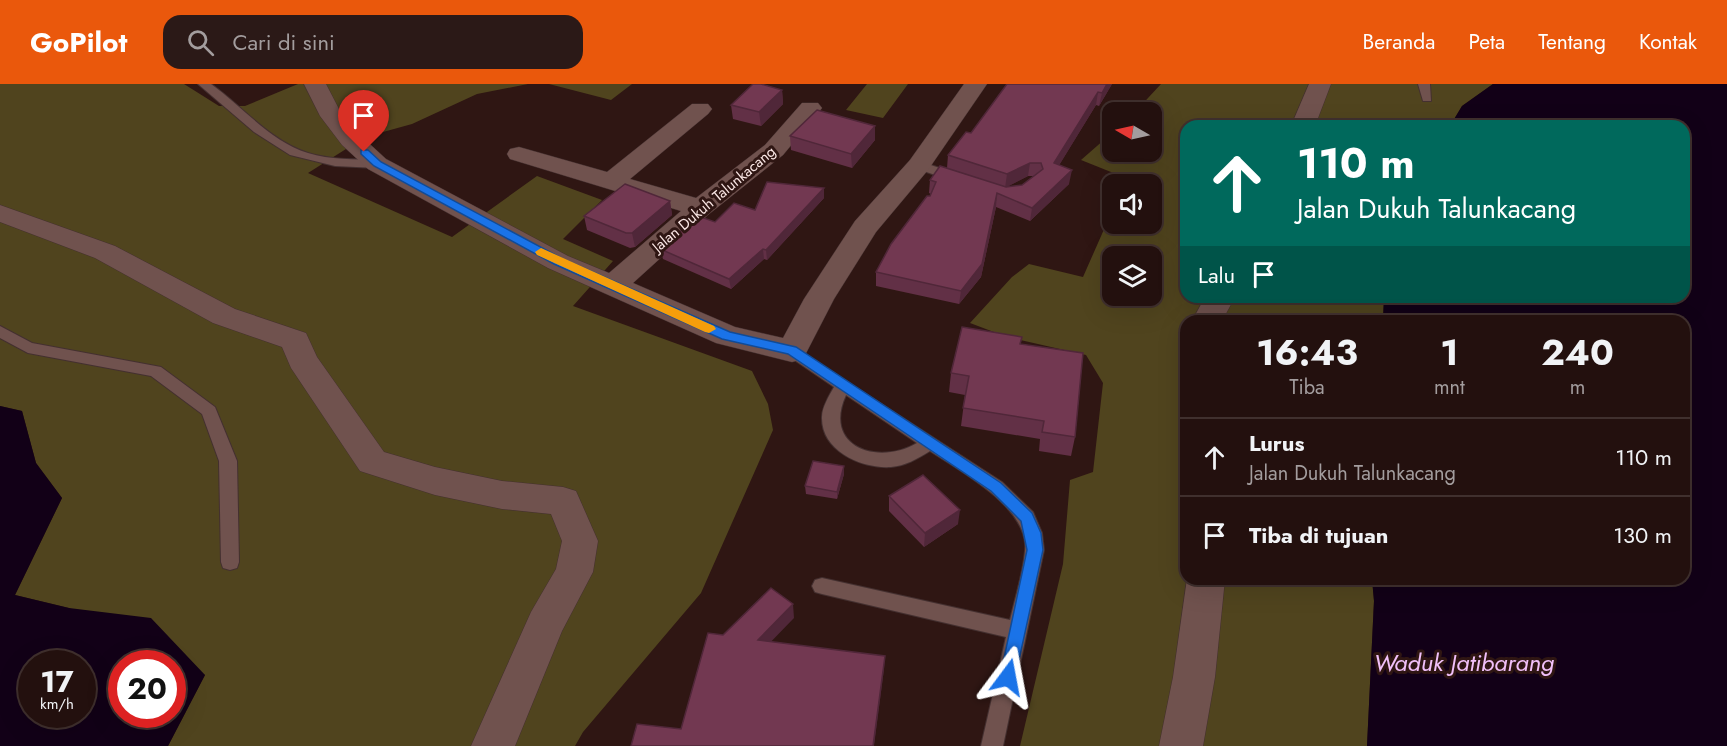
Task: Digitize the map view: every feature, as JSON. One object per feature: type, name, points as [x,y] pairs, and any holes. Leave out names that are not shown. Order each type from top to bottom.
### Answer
[{"type":"street","points":[[315,84],[328,111],[351,140],[377,164],[558,262],[727,336],[792,351],[819,299],[865,227],[919,165],[976,84]]},
{"type":"street","points":[[1305,120],[1320,84]]},
{"type":"street","name":"Jalan Dukuh Talunkacang","points":[[612,285],[700,208],[774,150],[810,108]]},
{"type":"street","points":[[610,182],[700,109]]},
{"type":"street","points":[[519,154],[700,208]]},
{"type":"street","points":[[0,213],[105,252],[224,316],[295,340],[302,360],[372,462],[435,481],[502,495],[563,501],[580,541],[574,572],[545,624],[493,746]]},
{"type":"street","points":[[1181,746],[1194,677],[1205,585]]},
{"type":"lane","points":[[204,84],[252,123],[294,152],[323,161],[377,164]]},
{"type":"lane","points":[[1424,84],[1427,99]]},
{"type":"lane","points":[[919,165],[971,184]]},
{"type":"lane","points":[[0,331],[28,348],[155,371],[208,411],[228,460],[230,561]]},
{"type":"lane","points":[[792,351],[996,487],[1027,517],[1033,533],[1035,550],[992,746]]},
{"type":"lane","points":[[843,384],[830,417],[833,432],[853,454],[874,459],[901,459],[930,443]]},
{"type":"lane","points":[[822,586],[1019,631]]},
{"type":"shaded area","points":[[0,84],[184,84],[219,106],[245,106],[298,84],[528,84],[477,94],[412,124],[365,137],[308,173],[452,237],[537,176],[602,200],[563,239],[613,261],[573,306],[752,371],[768,404],[773,430],[701,593],[583,732],[575,746],[168,746],[177,728],[186,728],[186,711],[205,675],[186,666],[186,650],[154,650],[69,608],[15,595],[62,498],[36,463],[22,411],[0,406]]},
{"type":"shaded area","points":[[549,84],[632,84],[611,100]]},
{"type":"shaded area","points":[[867,84],[908,84],[883,118],[846,110]]},
{"type":"shaded area","points":[[1161,84],[1493,84],[1462,106],[1454,120],[1180,120],[1180,303],[1384,303],[1383,315],[1180,315],[1180,585],[1373,585],[1374,601],[1367,746],[1020,746],[1063,564],[1070,480],[1093,472],[1103,383],[1086,355],[1007,337],[970,323],[1012,277],[1029,264],[1083,277],[1102,234],[1162,234],[1162,174],[1116,174],[1081,160],[1102,142],[1102,162],[1162,162],[1162,102],[1144,102]]},
{"type":"water","name":"Waduk Jatibarang","points":[[1493,84],[1727,84],[1727,746],[1367,746],[1374,601],[1373,585],[1690,585],[1690,315],[1383,315],[1384,303],[1690,303],[1690,120],[1454,120],[1462,106]]},
{"type":"water","points":[[0,406],[22,411],[36,463],[62,498],[15,595],[69,608],[151,618],[181,650],[108,650],[108,728],[177,728],[168,746],[0,746]]},
{"type":"water","points":[[186,655],[205,675],[186,711]]},
{"type":"building","points":[[753,84],[782,90],[759,112],[731,105]]},
{"type":"building","points":[[1007,84],[1107,84],[1102,93],[1098,92],[1054,163],[1072,170],[1032,208],[997,193],[982,264],[961,291],[876,272],[891,244],[927,196],[930,196],[936,182],[930,180],[940,166],[1006,187],[1022,185],[1043,169],[1041,163],[1030,163],[1007,174],[948,155],[966,132],[971,133]]},
{"type":"building","points":[[817,110],[875,126],[851,154],[790,136]]},
{"type":"building","points":[[767,182],[824,188],[766,250],[763,249],[729,279],[660,249],[698,216],[715,222],[734,203],[755,210]]},
{"type":"building","points":[[625,184],[670,201],[632,233],[626,233],[584,216]]},
{"type":"building","points":[[962,327],[1022,337],[1020,344],[1083,353],[1075,437],[1042,432],[1044,421],[963,408],[969,376],[951,373]]},
{"type":"building","points":[[813,461],[844,466],[837,492],[805,486]]},
{"type":"building","points":[[923,475],[960,510],[925,533],[889,496]]},
{"type":"building","points":[[771,588],[793,604],[758,640],[885,656],[873,746],[631,746],[637,724],[681,729],[708,633],[723,635]]},
{"type":"slow traffic","points":[[541,252],[558,262],[709,329]]},
{"type":"route","points":[[364,152],[377,164],[558,262],[727,336],[792,351],[996,487],[1027,517],[1033,533],[1035,550],[1008,677]]}]
